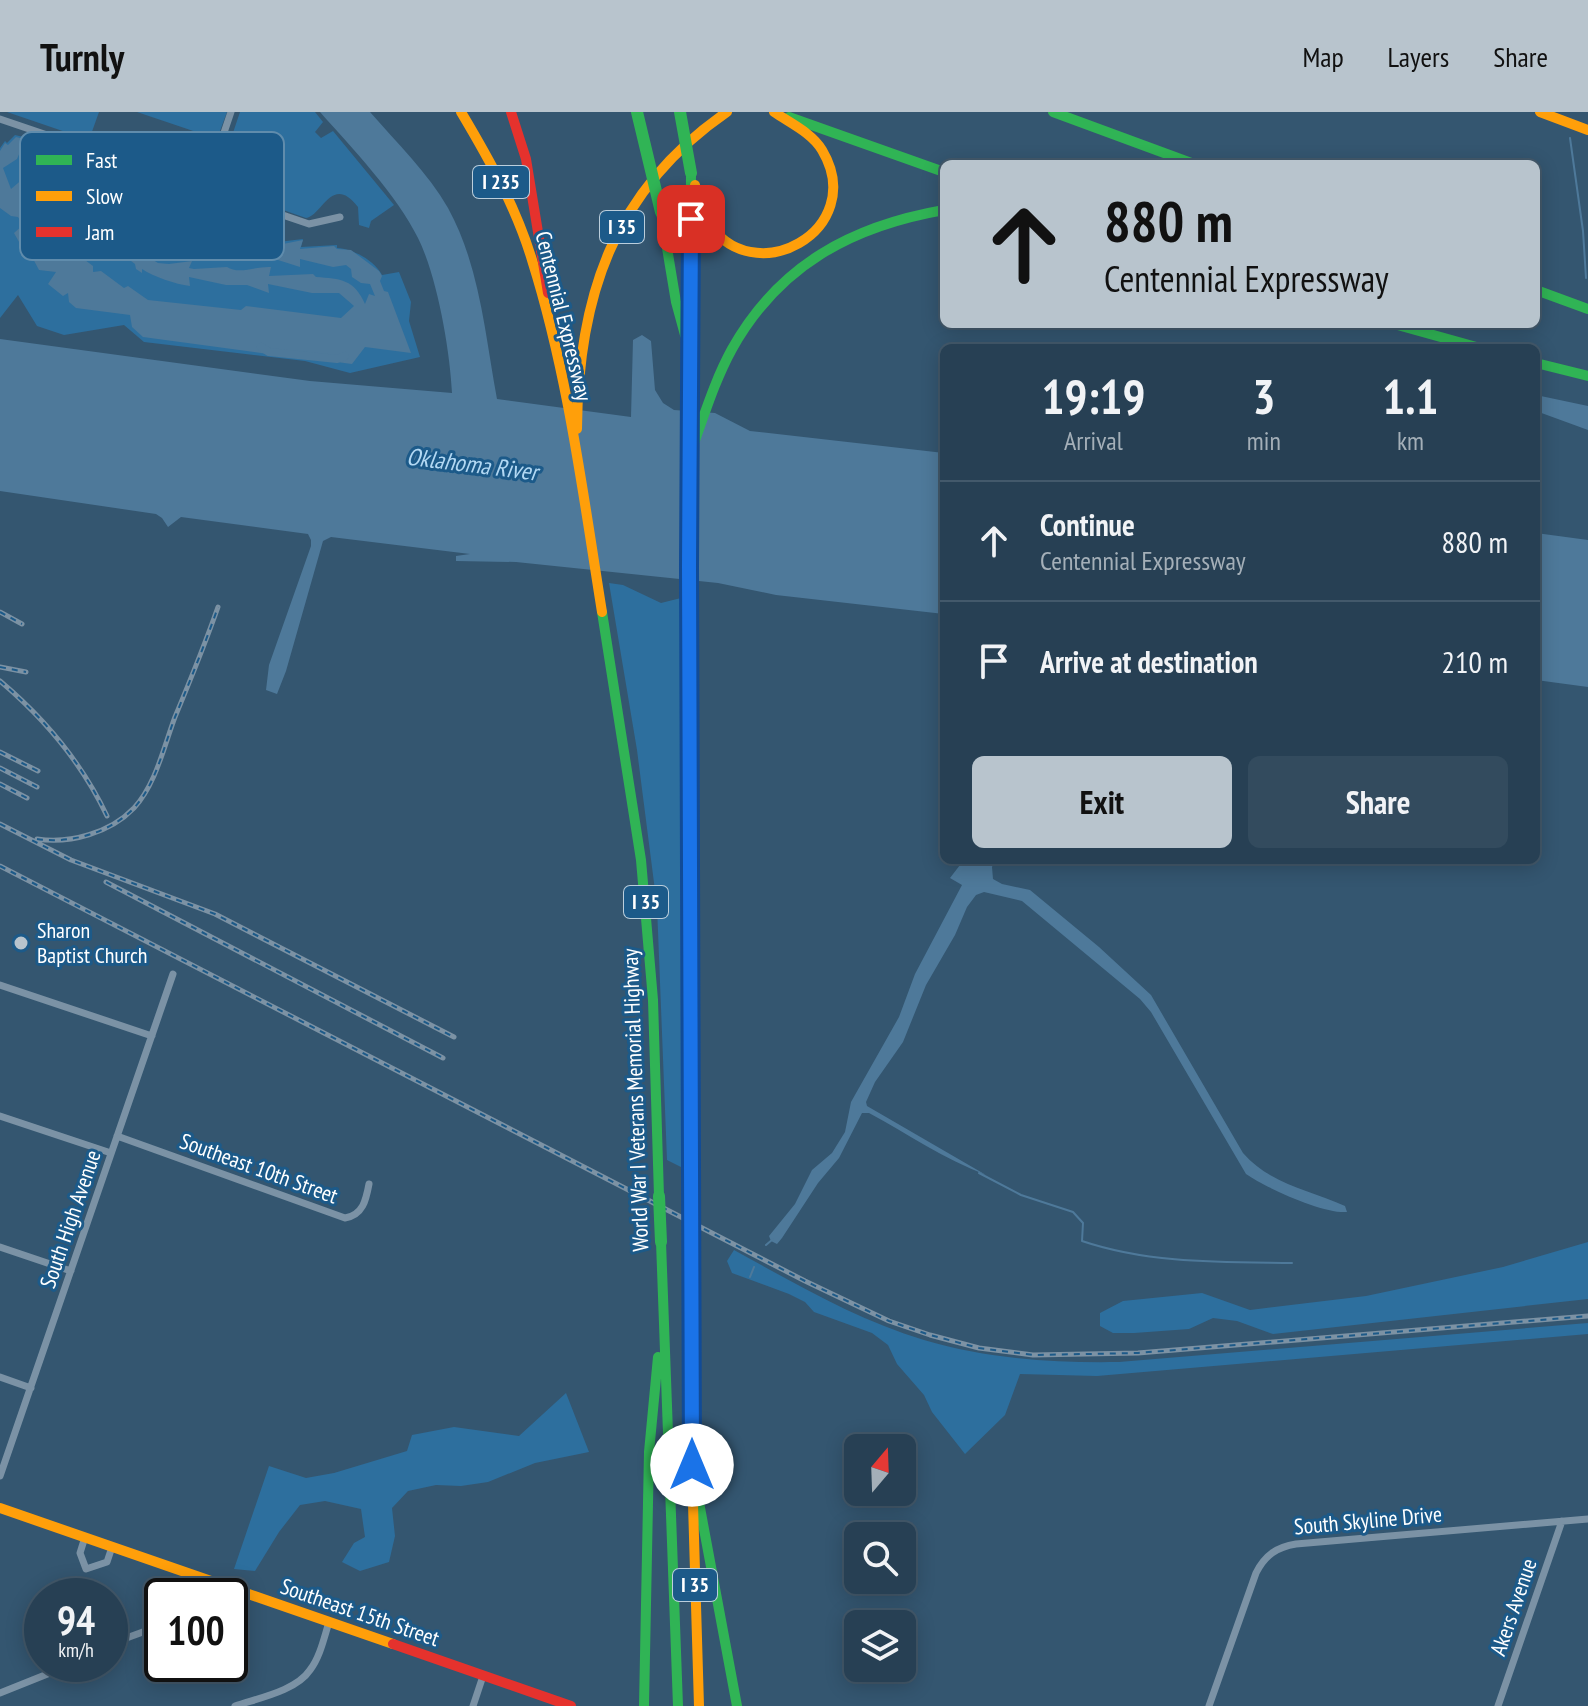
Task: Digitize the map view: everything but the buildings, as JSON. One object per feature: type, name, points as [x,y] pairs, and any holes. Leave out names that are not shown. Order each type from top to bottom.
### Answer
[{"type":"main road","name":"Centennial Expressway","points":[[461,112],[496,171],[532,258],[576,449]]},
{"type":"main road","points":[[511,112],[526,159],[543,250],[554,344]]},
{"type":"main road","points":[[637,112],[661,212],[676,302],[690,354]]},
{"type":"main road","points":[[680,112],[691,173],[706,220],[722,238],[752,253],[765,255],[784,252],[813,236],[824,222],[832,203],[834,181],[828,159],[816,141],[774,112]]},
{"type":"main road","name":"I 35","points":[[576,449],[577,376],[587,317],[596,284],[618,233],[655,177],[674,155],[699,130],[727,112]]},
{"type":"main road","points":[[774,112],[940,171]]},
{"type":"main road","points":[[1053,112],[1183,160]]},
{"type":"main road","points":[[1540,112],[1588,130]]},
{"type":"main road","points":[[689,457],[691,173]]},
{"type":"main road","name":"I 35","points":[[699,1706],[692,1465],[689,457],[733,346],[747,324],[795,272],[856,233],[901,217],[940,211]]},
{"type":"main road","points":[[1540,291],[1588,309]]},
{"type":"main road","points":[[1408,328],[1466,344]]},
{"type":"main road","points":[[1540,364],[1588,376]]},
{"type":"main road","name":"World War I Veterans Memorial Highway","points":[[576,449],[634,806],[646,901],[654,1024],[678,1706]]},
{"type":"main road","points":[[644,1706],[649,1452],[663,1306]]},
{"type":"main road","points":[[692,1465],[737,1706]]},
{"type":"main road","name":"Southeast 15th Street","points":[[0,1508],[571,1706]]},
{"type":"street","points":[[224,132],[231,112]]},
{"type":"street","points":[[0,119],[38,132]]},
{"type":"street","points":[[284,216],[309,224],[340,217]]},
{"type":"street","name":"South High Avenue","points":[[0,1476],[173,974]]},
{"type":"street","points":[[0,985],[152,1036]]},
{"type":"street","points":[[0,1116],[111,1153]]},
{"type":"street","name":"Southeast 10th Street","points":[[117,1136],[345,1218],[354,1217],[362,1208],[369,1184]]},
{"type":"street","points":[[0,1247],[71,1271]]},
{"type":"street","points":[[0,1377],[31,1388]]},
{"type":"street","name":"South Skyline Drive","points":[[1209,1706],[1256,1573],[1265,1558],[1278,1548],[1588,1519]]},
{"type":"street","name":"Akers Avenue","points":[[1498,1706],[1562,1521]]},
{"type":"street","points":[[85,1537],[80,1553],[86,1569],[107,1562],[112,1547]]},
{"type":"street","points":[[235,1706],[304,1678],[314,1663],[329,1622]]},
{"type":"street","points":[[473,1706],[483,1676]]},
{"type":"street","points":[[0,1693],[28,1682]]},
{"type":"shaded area","points":[[7,112],[99,112],[92,132],[66,132]]},
{"type":"shaded area","points":[[137,112],[227,112],[220,132],[196,132]]},
{"type":"shaded area","points":[[240,112],[315,112],[323,122],[315,132],[321,138],[333,131],[394,205],[371,221],[369,228],[359,225],[358,207],[341,194],[328,199],[312,216],[306,218],[284,210],[284,132],[233,132]]},
{"type":"shaded area","points":[[15,135],[20,136],[20,260],[284,260],[284,241],[303,239],[301,247],[337,245],[337,248],[368,260],[382,275],[399,272],[411,302],[409,321],[420,357],[350,373],[305,361],[144,342],[124,325],[64,335],[37,326],[18,295],[0,318],[0,148],[5,141],[7,143]]},
{"type":"shaded area","points":[[609,583],[623,585],[661,603],[681,598],[681,1167],[667,1160],[657,906],[637,750]]},
{"type":"shaded area","points":[[1588,1242],[1588,1299],[1273,1334],[1237,1321],[1213,1318],[1189,1329],[1134,1333],[1113,1333],[1100,1326],[1100,1313],[1123,1301],[1202,1293],[1250,1310],[1366,1296],[1503,1267]]},
{"type":"shaded area","points":[[734,1250],[826,1300],[899,1332],[972,1352],[1021,1358],[1119,1362],[1588,1323],[1588,1334],[1097,1376],[1020,1374],[1005,1415],[965,1454],[932,1412],[924,1395],[897,1364],[888,1345],[872,1333],[814,1312],[805,1302],[789,1294],[732,1273],[727,1261]]},
{"type":"shaded area","points":[[566,1393],[589,1452],[535,1463],[488,1482],[461,1486],[436,1485],[408,1491],[392,1508],[395,1536],[389,1562],[360,1571],[342,1562],[354,1543],[365,1537],[361,1509],[325,1501],[300,1505],[255,1571],[234,1569],[269,1466],[306,1478],[334,1473],[407,1451],[412,1435],[454,1427],[519,1436]]},
{"type":"water","name":"Oklahoma River","points":[[320,112],[370,112],[440,195],[459,230],[474,277],[497,399],[631,417],[633,340],[642,335],[651,341],[655,390],[663,403],[674,410],[715,413],[750,431],[940,453],[940,614],[776,595],[718,583],[516,562],[456,561],[456,556],[470,554],[331,537],[323,541],[277,694],[266,690],[269,665],[311,546],[308,534],[181,517],[168,527],[156,514],[0,491],[0,339],[310,381],[452,393],[441,314],[425,254],[409,222],[360,156]]},
{"type":"water","points":[[16,137],[20,138],[17,159],[3,168],[11,189],[20,181],[20,220],[0,208],[0,151],[5,143],[8,145]]},
{"type":"water","points":[[20,228],[20,244],[14,233]]},
{"type":"water","points":[[303,240],[300,249],[334,246],[351,250],[379,271],[382,276],[380,281],[384,291],[388,292],[411,353],[365,347],[352,364],[337,362],[337,358],[270,349],[268,354],[143,337],[132,327],[130,315],[76,308],[69,302],[68,293],[63,296],[48,284],[56,272],[39,270],[34,260],[85,260],[93,266],[93,272],[101,271],[148,300],[241,310],[246,306],[341,318],[354,306],[339,293],[312,293],[268,284],[269,293],[247,285],[226,285],[189,277],[190,286],[165,280],[142,269],[142,273],[130,260],[169,264],[192,261],[189,268],[194,269],[271,267],[269,276],[313,274],[346,282],[365,304],[369,294],[375,296],[370,284],[352,277],[351,269],[346,265],[333,267],[300,259],[300,267],[278,260],[284,260],[284,244]]},
{"type":"water","points":[[1540,396],[1588,406],[1588,430],[1540,412]]},
{"type":"water","points":[[1540,534],[1588,540],[1588,687],[1540,681]]},
{"type":"water","points":[[993,864],[993,879],[1030,890],[1099,947],[1151,995],[1243,1153],[1265,1172],[1345,1206],[1347,1212],[1324,1209],[1295,1199],[1246,1174],[1151,1012],[1140,999],[1022,901],[984,892],[976,895],[967,907],[955,935],[926,985],[903,1042],[875,1082],[866,1102],[867,1106],[986,1175],[941,1154],[869,1113],[862,1113],[839,1158],[818,1183],[782,1238],[777,1244],[771,1241],[769,1236],[795,1204],[812,1170],[832,1153],[845,1132],[851,1102],[899,1017],[915,974],[962,885],[950,878],[960,865]]},
{"type":"waterway","points":[[1570,138],[1586,278]]},
{"type":"waterway","points":[[261,347],[269,352],[337,359],[345,356]]},
{"type":"waterway","points":[[979,1173],[1021,1195],[1073,1212],[1083,1223],[1082,1241],[1108,1249],[1186,1260],[1292,1263]]},
{"type":"waterway","points":[[766,1245],[773,1239]]},
{"type":"waterway","points":[[750,1277],[754,1267]]},
{"type":"railway","points":[[37,839],[63,840],[89,835],[124,817],[142,798],[159,764],[218,607]]},
{"type":"railway","points":[[0,612],[22,624]]},
{"type":"railway","points":[[0,667],[26,672]]},
{"type":"railway","points":[[0,681],[61,743],[86,778],[107,816]]},
{"type":"railway","points":[[0,752],[38,771]]},
{"type":"railway","points":[[0,768],[37,787]]},
{"type":"railway","points":[[0,784],[27,798]]},
{"type":"railway","points":[[0,824],[71,860],[215,914],[454,1037]]},
{"type":"railway","points":[[0,866],[805,1281],[889,1321],[930,1335],[979,1348],[1033,1355],[1138,1353],[1588,1316]]},
{"type":"railway","points":[[106,882],[443,1058]]},
{"type":"traffic: fast","points":[[637,112],[661,212]]},
{"type":"traffic: fast","points":[[680,112],[691,173]]},
{"type":"traffic: fast","points":[[1053,112],[1183,160]]},
{"type":"traffic: fast","points":[[789,117],[940,171]]},
{"type":"traffic: fast","points":[[691,173],[692,1172]]},
{"type":"traffic: fast","points":[[693,446],[732,349],[772,294],[795,272],[849,239],[910,217],[940,211]]},
{"type":"traffic: fast","points":[[661,212],[676,302],[685,335]]},
{"type":"traffic: fast","points":[[1540,291],[1588,309]]},
{"type":"traffic: fast","points":[[1408,328],[1466,344]]},
{"type":"traffic: fast","points":[[1540,364],[1588,376]]},
{"type":"traffic: fast","points":[[602,612],[641,860],[653,1000],[659,1196]]},
{"type":"traffic: fast","points":[[692,1172],[692,1257]]},
{"type":"traffic: fast","points":[[659,1196],[661,1242]]},
{"type":"traffic: fast","points":[[661,1242],[678,1706]]},
{"type":"traffic: fast","points":[[644,1706],[649,1452],[658,1357]]},
{"type":"traffic: fast","points":[[698,1497],[737,1706]]},
{"type":"traffic: slow","points":[[461,112],[510,202],[526,240],[545,303],[573,434],[602,612]]},
{"type":"traffic: slow","points":[[577,429],[585,334],[595,291],[610,250],[630,212],[656,176],[688,143],[727,112]]},
{"type":"traffic: slow","points":[[695,185],[707,220],[727,242],[750,252],[775,252],[799,243],[818,227],[830,205],[833,179],[822,150],[807,133],[774,112]]},
{"type":"traffic: slow","points":[[1540,112],[1588,130]]},
{"type":"traffic: slow","points":[[692,1470],[699,1706]]},
{"type":"traffic: slow","points":[[0,1508],[393,1644]]},
{"type":"traffic: jam","points":[[511,112],[526,159],[548,293]]},
{"type":"traffic: jam","points":[[692,1257],[692,1470]]},
{"type":"traffic: jam","points":[[393,1644],[571,1706]]},
{"type":"place","name":"Sharon Baptist Church","points":[[21,943]]},
{"type":"route","points":[[691,219],[692,1465]]}]
